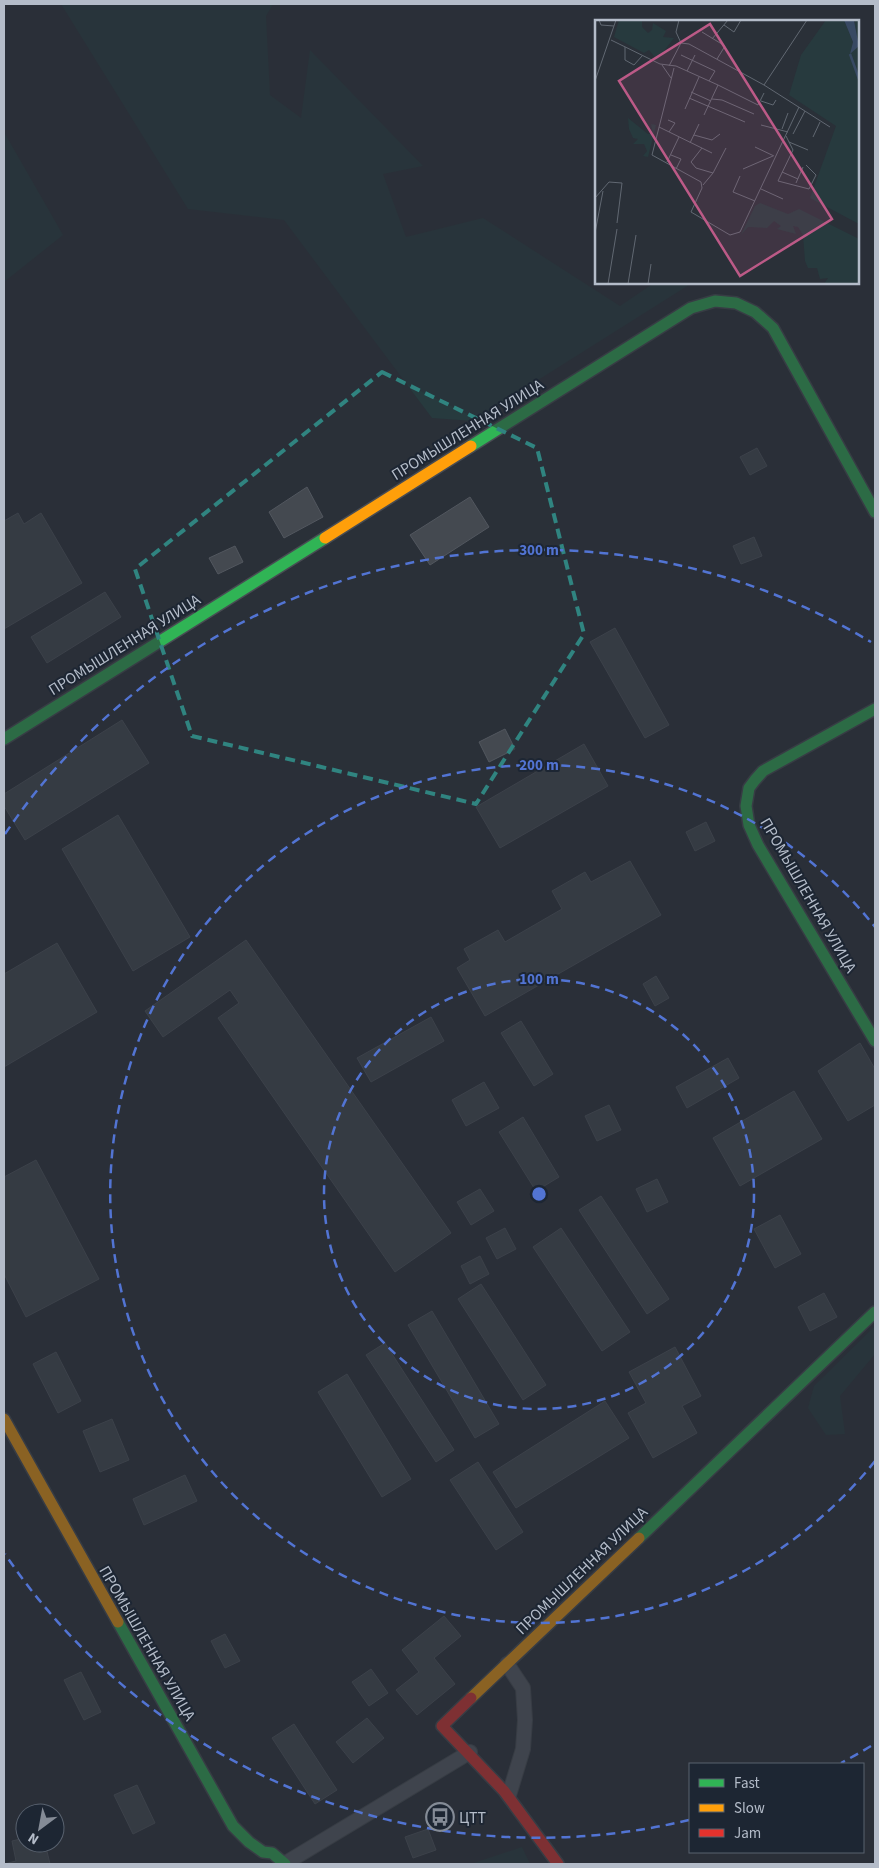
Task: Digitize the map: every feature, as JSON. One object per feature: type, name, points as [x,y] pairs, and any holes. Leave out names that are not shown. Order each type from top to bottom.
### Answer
[{"type":"street","name":"ПРОМЫШЛЕННАЯ УЛИЦА","points":[[4,739],[675,318],[708,301],[725,300],[744,304],[773,328],[875,512]]},
{"type":"street","name":"ПРОМЫШЛЕННАЯ УЛИЦА","points":[[875,709],[763,771],[751,782],[745,805],[746,818],[758,845],[875,1041]]},
{"type":"street","name":"ПРОМЫШЛЕННАЯ УЛИЦА","points":[[558,1864],[509,1795],[470,1752],[442,1726],[875,1312]]},
{"type":"street","name":"ПРОМЫШЛЕННАЯ УЛИЦА","points":[[4,1419],[233,1826],[249,1842],[263,1852],[272,1853],[285,1864]]},
{"type":"street","points":[[507,1664],[523,1688],[525,1720],[523,1749],[509,1795]]},
{"type":"street","points":[[285,1864],[470,1752]]},
{"type":"highlighted area","points":[[382,372],[537,448],[584,634],[476,804],[192,736],[135,569]]},
{"type":"green space","points":[[61,4],[273,4],[266,16],[270,95],[301,118],[310,50],[423,166],[383,174],[406,237],[483,218],[620,306],[653,284],[690,284],[473,421],[432,418],[284,220],[188,209]]},
{"type":"green space","points":[[4,132],[63,235],[4,282]]},
{"type":"green space","points":[[875,1326],[875,1354],[840,1396],[845,1434],[826,1435],[808,1408],[814,1386]]},
{"type":"green space","points":[[522,1847],[530,1864],[471,1864]]},
{"type":"building","points":[[757,448],[767,466],[750,475],[740,457]]},
{"type":"building","points":[[307,487],[323,517],[284,538],[269,512]]},
{"type":"building","points":[[470,497],[489,527],[430,565],[410,535]]},
{"type":"building","points":[[18,513],[24,524],[41,513],[82,583],[4,629],[4,521]]},
{"type":"building","points":[[754,537],[762,556],[741,564],[733,546]]},
{"type":"building","points":[[235,546],[243,562],[218,574],[209,558]]},
{"type":"building","points":[[105,592],[121,617],[47,663],[31,637]]},
{"type":"building","points":[[615,628],[669,725],[645,738],[590,642]]},
{"type":"building","points":[[122,720],[149,763],[25,840],[4,806],[4,794]]},
{"type":"building","points":[[505,729],[515,749],[489,762],[479,742]]},
{"type":"building","points":[[584,744],[608,786],[500,848],[476,807]]},
{"type":"building","points":[[118,815],[190,937],[133,971],[62,849]]},
{"type":"building","points":[[706,822],[715,841],[695,851],[686,832]]},
{"type":"building","points":[[630,861],[661,915],[485,1016],[457,968],[470,960],[464,949],[498,930],[505,942],[562,909],[552,891],[585,872],[591,882]]},
{"type":"building","points":[[246,940],[451,1233],[395,1272],[218,1018],[239,1003],[230,990],[163,1037],[145,1011]]},
{"type":"building","points":[[57,943],[97,1012],[4,1067],[4,974]]},
{"type":"building","points":[[656,976],[669,998],[655,1006],[643,984]]},
{"type":"building","points":[[431,1017],[444,1041],[371,1082],[357,1058]]},
{"type":"building","points":[[521,1021],[553,1074],[534,1086],[501,1033]]},
{"type":"building","points":[[860,1043],[875,1069],[875,1105],[848,1121],[818,1071]]},
{"type":"building","points":[[728,1058],[739,1078],[687,1108],[676,1087]]},
{"type":"building","points":[[484,1082],[499,1108],[466,1126],[452,1100]]},
{"type":"building","points":[[794,1091],[822,1139],[740,1186],[713,1138]]},
{"type":"building","points":[[609,1105],[621,1130],[597,1141],[585,1116]]},
{"type":"building","points":[[523,1117],[559,1177],[536,1191],[499,1132]]},
{"type":"building","points":[[36,1160],[99,1279],[26,1317],[4,1274],[4,1177]]},
{"type":"building","points":[[657,1179],[668,1202],[647,1212],[636,1189]]},
{"type":"building","points":[[480,1189],[494,1211],[471,1225],[457,1202]]},
{"type":"building","points":[[601,1196],[669,1299],[647,1314],[579,1210]]},
{"type":"building","points":[[780,1215],[801,1254],[775,1268],[754,1229]]},
{"type":"building","points":[[505,1228],[516,1249],[497,1259],[486,1238]]},
{"type":"building","points":[[561,1228],[630,1332],[602,1351],[533,1247]]},
{"type":"building","points":[[480,1256],[489,1274],[470,1284],[461,1266]]},
{"type":"building","points":[[481,1284],[546,1385],[523,1400],[458,1299]]},
{"type":"building","points":[[824,1293],[837,1317],[810,1331],[798,1307]]},
{"type":"building","points":[[432,1311],[499,1424],[475,1438],[408,1325]]},
{"type":"building","points":[[385,1343],[454,1450],[436,1462],[366,1355]]},
{"type":"building","points":[[675,1347],[701,1396],[682,1406],[697,1433],[653,1458],[628,1413],[646,1403],[629,1372]]},
{"type":"building","points":[[56,1352],[81,1401],[58,1413],[33,1364]]},
{"type":"building","points":[[347,1374],[411,1479],[382,1497],[318,1392]]},
{"type":"building","points":[[605,1401],[629,1438],[516,1508],[493,1472]]},
{"type":"building","points":[[112,1419],[129,1460],[100,1472],[83,1431]]},
{"type":"building","points":[[478,1462],[523,1532],[496,1550],[450,1480]]},
{"type":"building","points":[[185,1475],[197,1501],[144,1525],[133,1499]]},
{"type":"building","points":[[444,1616],[461,1636],[434,1658],[455,1684],[417,1715],[396,1690],[419,1672],[402,1650]]},
{"type":"building","points":[[225,1634],[240,1661],[225,1668],[211,1641]]},
{"type":"building","points":[[371,1669],[388,1693],[369,1706],[352,1682]]},
{"type":"building","points":[[81,1672],[101,1712],[84,1720],[64,1680]]},
{"type":"building","points":[[367,1718],[384,1738],[353,1763],[336,1742]]},
{"type":"building","points":[[294,1724],[337,1790],[315,1804],[272,1738]]},
{"type":"building","points":[[137,1785],[155,1823],[133,1834],[114,1795]]},
{"type":"building","points":[[428,1829],[436,1850],[413,1858],[405,1837]]},
{"type":"building","points":[[15,1840],[15,1853],[47,1853],[50,1864],[4,1864],[16,1861],[12,1841]]},
{"type":"traffic: fast","points":[[471,446],[691,308],[715,301],[736,303],[755,312],[773,328],[875,512]]},
{"type":"traffic: fast","points":[[4,739],[325,538]]},
{"type":"traffic: fast","points":[[875,709],[763,771],[749,788],[746,806],[749,825],[758,845],[875,1041]]},
{"type":"traffic: fast","points":[[639,1538],[875,1312]]},
{"type":"traffic: fast","points":[[118,1622],[233,1826],[249,1842],[263,1852],[272,1853],[285,1864]]},
{"type":"traffic: slow","points":[[325,538],[471,446]]},
{"type":"traffic: slow","points":[[4,1419],[118,1622]]},
{"type":"traffic: slow","points":[[471,1698],[639,1538]]},
{"type":"traffic: jam","points":[[471,1698],[442,1726],[504,1791],[558,1864]]},
{"type":"place","name":"ЦТТ","points":[[440,1817]]}]
